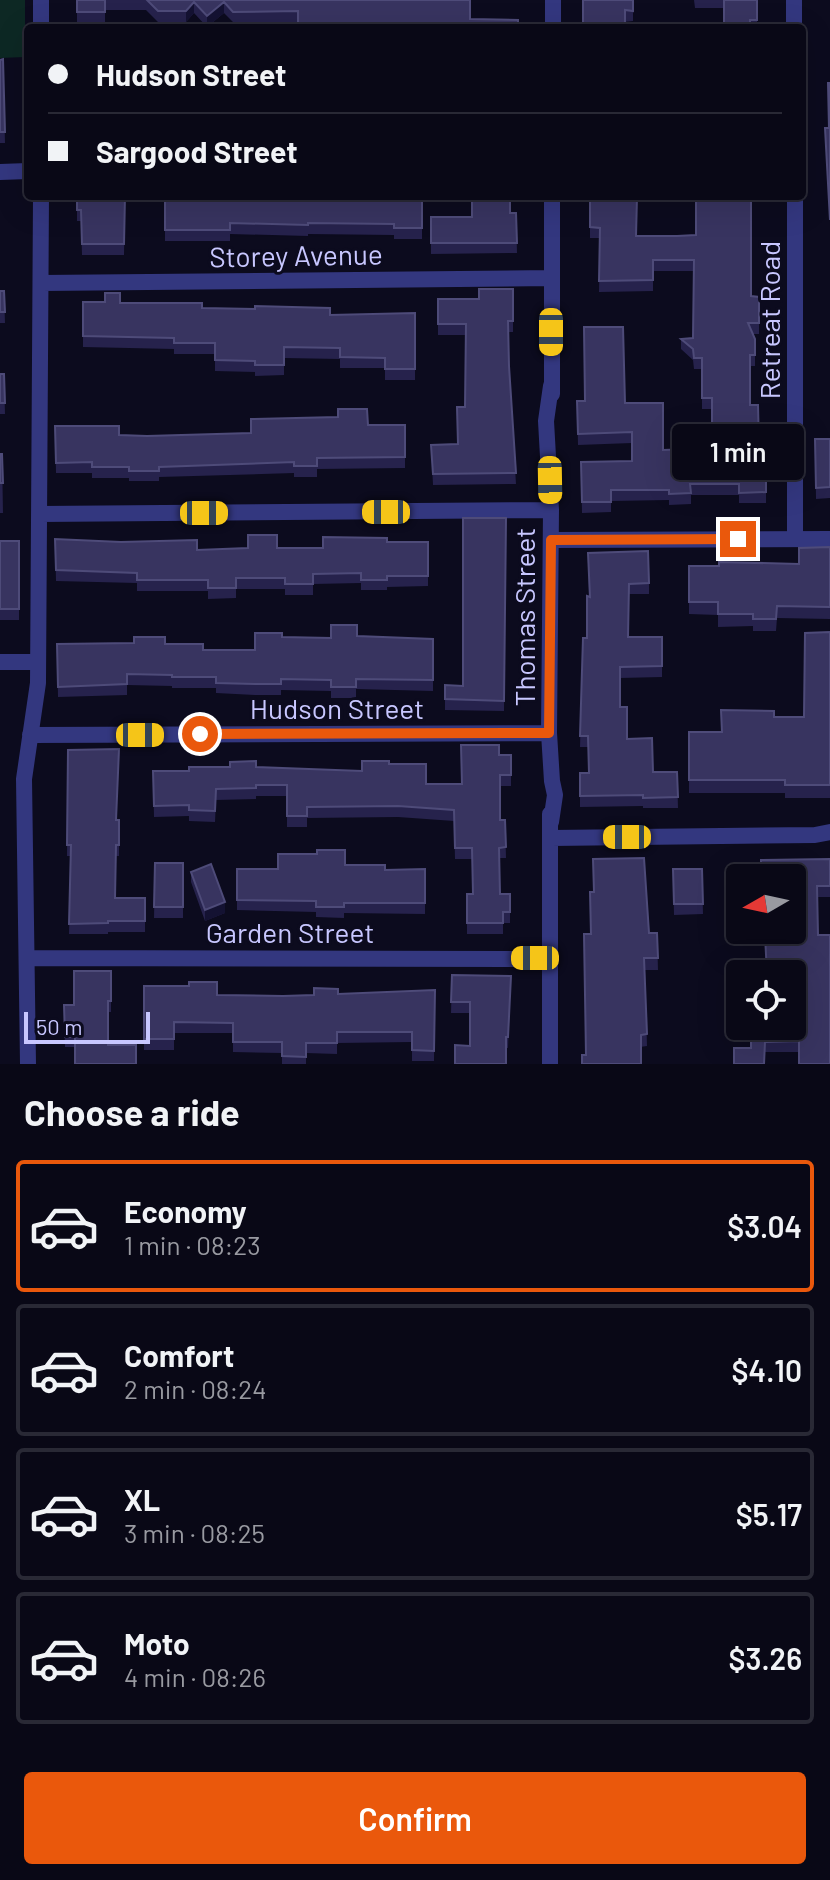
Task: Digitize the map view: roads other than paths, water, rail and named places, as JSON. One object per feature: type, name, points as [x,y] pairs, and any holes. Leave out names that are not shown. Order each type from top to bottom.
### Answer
[{"type":"street","points":[[41,0],[41,24]]},
{"type":"street","points":[[553,0],[553,24]]},
{"type":"street","points":[[794,0],[794,24]]},
{"type":"street","points":[[0,172],[24,171]]},
{"type":"street","points":[[28,1064],[24,790],[38,683],[41,200]]},
{"type":"street","name":"Thomas Street","points":[[550,1064],[551,830],[545,780],[550,754],[551,510],[546,421],[551,386],[552,200]]},
{"type":"street","name":"Retreat Road","points":[[795,200],[795,539]]},
{"type":"street","name":"Storey Avenue","points":[[41,283],[552,278]]},
{"type":"street","points":[[40,514],[551,510]]},
{"type":"street","points":[[551,540],[830,539]]},
{"type":"street","points":[[0,662],[37,662]]},
{"type":"street","name":"Hudson Street","points":[[30,735],[549,733]]},
{"type":"street","points":[[551,830],[825,835]]},
{"type":"street","name":"Garden Street","points":[[28,958],[551,959]]}]
